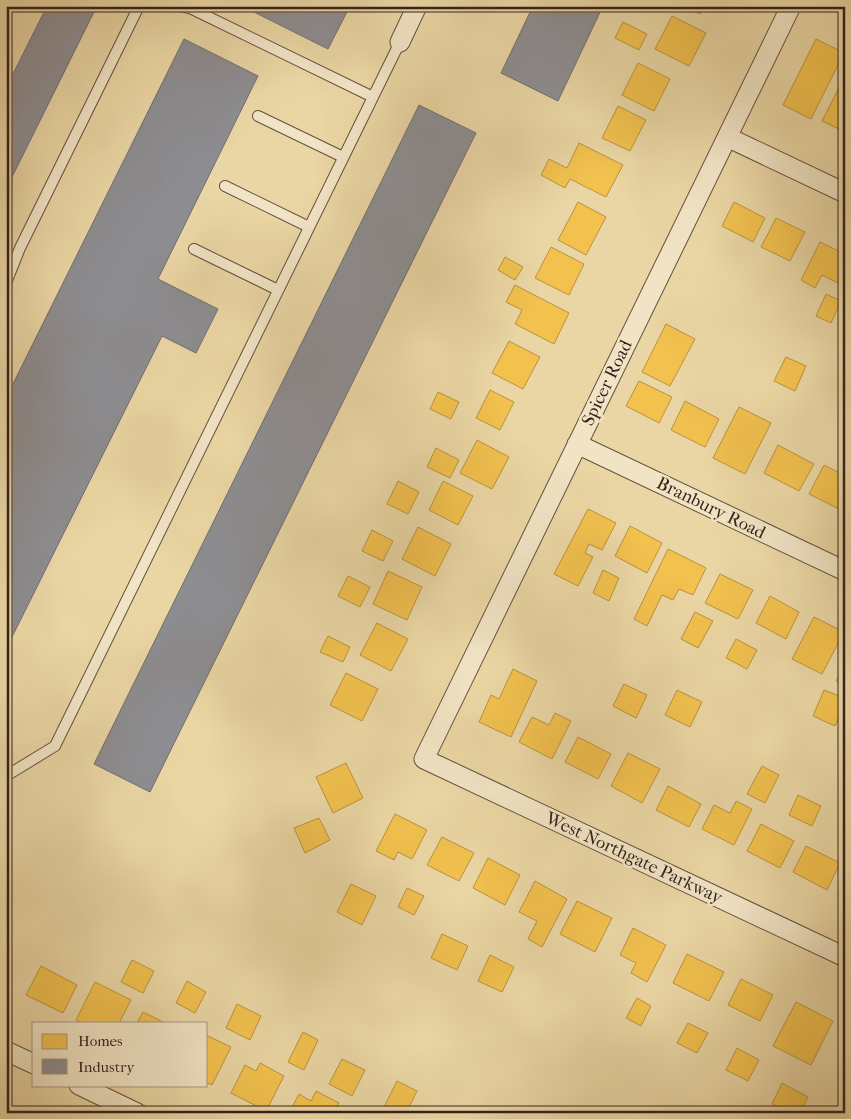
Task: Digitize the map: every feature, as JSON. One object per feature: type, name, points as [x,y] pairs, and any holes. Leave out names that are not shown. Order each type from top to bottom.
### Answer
[{"type":"street","points":[[400,42],[417,6]]},
{"type":"street","name":"Spicer Road","points":[[424,759],[791,6]]},
{"type":"street","points":[[727,137],[845,193]]},
{"type":"street","name":"Branbury Road","points":[[577,444],[845,571]]},
{"type":"street","name":"West Northgate Parkway","points":[[424,759],[845,956]]},
{"type":"street","points":[[6,1050],[32,1063]]},
{"type":"street","points":[[81,1086],[137,1113]]},
{"type":"lane","points":[[6,284],[20,248],[139,6]]},
{"type":"lane","points":[[178,6],[190,8],[373,96]]},
{"type":"lane","points":[[6,776],[55,746],[400,42]]},
{"type":"lane","points":[[258,116],[343,157]]},
{"type":"lane","points":[[225,186],[309,227]]},
{"type":"lane","points":[[194,249],[278,290]]},
{"type":"building: Homes","points":[[684,6],[705,6],[700,14]]},
{"type":"building: Homes","points":[[672,16],[706,33],[689,66],[655,49]]},
{"type":"building: Homes","points":[[623,22],[647,34],[639,50],[615,38]]},
{"type":"building: Homes","points":[[816,39],[844,53],[811,119],[783,105]]},
{"type":"building: Homes","points":[[638,63],[670,79],[654,111],[622,95]]},
{"type":"building: Homes","points":[[845,76],[845,132],[822,121]]},
{"type":"building: Homes","points":[[618,106],[646,120],[630,151],[602,138]]},
{"type":"building: Homes","points":[[579,143],[623,165],[606,197],[570,179],[565,188],[541,175],[549,159],[567,168]]},
{"type":"building: Homes","points":[[578,202],[606,217],[586,255],[558,240]]},
{"type":"building: Homes","points":[[734,202],[765,218],[753,242],[722,226]]},
{"type":"building: Homes","points":[[776,218],[805,232],[790,261],[761,247]]},
{"type":"building: Homes","points":[[820,242],[845,254],[845,270],[838,283],[822,275],[815,288],[801,280]]},
{"type":"building: Homes","points":[[551,247],[584,264],[569,295],[535,278]]},
{"type":"building: Homes","points":[[505,257],[523,267],[515,280],[498,270]]},
{"type":"building: Homes","points":[[515,285],[569,313],[554,344],[515,324],[522,310],[506,302]]},
{"type":"building: Homes","points":[[826,294],[841,301],[831,323],[816,316]]},
{"type":"building: Homes","points":[[666,324],[695,339],[670,386],[642,372]]},
{"type":"building: Homes","points":[[509,341],[540,357],[523,389],[492,373]]},
{"type":"building: Homes","points":[[786,357],[806,366],[795,391],[774,381]]},
{"type":"building: Homes","points":[[639,381],[672,397],[659,423],[626,406]]},
{"type":"building: Homes","points":[[490,390],[514,402],[500,430],[476,418]]},
{"type":"building: Homes","points":[[438,392],[459,402],[451,419],[430,409]]},
{"type":"building: Homes","points":[[685,401],[719,419],[705,447],[671,430]]},
{"type":"building: Homes","points":[[739,407],[771,423],[745,474],[713,458]]},
{"type":"building: Homes","points":[[477,440],[509,457],[492,489],[460,473]]},
{"type":"building: Homes","points":[[778,445],[814,464],[799,491],[764,473]]},
{"type":"building: Homes","points":[[436,448],[459,460],[450,478],[427,467]]},
{"type":"building: Homes","points":[[824,465],[845,476],[845,503],[841,510],[809,494]]},
{"type":"building: Homes","points":[[398,481],[419,492],[408,514],[387,504]]},
{"type":"building: Homes","points":[[443,481],[473,496],[458,525],[429,510]]},
{"type":"building: Homes","points":[[588,509],[616,523],[602,550],[589,544],[585,553],[593,557],[578,586],[554,574]]},
{"type":"building: Homes","points":[[630,526],[662,543],[647,573],[615,556]]},
{"type":"building: Homes","points":[[418,527],[451,544],[435,576],[402,559]]},
{"type":"building: Homes","points":[[372,530],[393,541],[383,561],[362,551]]},
{"type":"building: Homes","points":[[668,549],[706,568],[693,595],[679,589],[673,600],[662,595],[647,626],[634,619]]},
{"type":"building: Homes","points":[[603,570],[619,578],[609,601],[593,593]]},
{"type":"building: Homes","points":[[388,571],[422,587],[407,620],[373,604]]},
{"type":"building: Homes","points":[[720,574],[753,590],[738,619],[705,603]]},
{"type":"building: Homes","points":[[348,576],[370,587],[360,607],[338,596]]},
{"type":"building: Homes","points":[[770,596],[799,612],[786,639],[756,623]]},
{"type":"building: Homes","points":[[695,612],[713,621],[698,648],[681,639]]},
{"type":"building: Homes","points":[[814,617],[844,632],[822,674],[792,659]]},
{"type":"building: Homes","points":[[377,623],[408,639],[391,671],[360,655]]},
{"type":"building: Homes","points":[[328,636],[350,647],[343,662],[320,652]]},
{"type":"building: Homes","points":[[736,639],[757,650],[747,669],[726,658]]},
{"type":"building: Homes","points":[[845,665],[845,686],[836,681]]},
{"type":"building: Homes","points":[[513,669],[537,681],[511,737],[479,722],[491,695],[499,699]]},
{"type":"building: Homes","points":[[346,673],[378,689],[362,721],[330,705]]},
{"type":"building: Homes","points":[[624,684],[647,695],[636,718],[613,706]]},
{"type":"building: Homes","points":[[677,690],[702,702],[690,727],[665,715]]},
{"type":"building: Homes","points":[[824,690],[845,698],[845,704],[835,726],[813,716]]},
{"type":"building: Homes","points":[[555,713],[571,721],[552,759],[519,742],[532,717],[549,725]]},
{"type":"building: Homes","points":[[578,737],[611,754],[598,779],[565,762]]},
{"type":"building: Homes","points":[[628,753],[660,769],[642,803],[611,786]]},
{"type":"building: Homes","points":[[346,763],[363,798],[333,813],[316,777]]},
{"type":"building: Homes","points":[[762,766],[779,775],[765,803],[747,794]]},
{"type":"building: Homes","points":[[668,786],[701,804],[689,827],[656,810]]},
{"type":"building: Homes","points":[[798,795],[821,806],[812,826],[789,815]]},
{"type":"building: Homes","points":[[736,801],[752,809],[734,845],[702,829],[714,805],[730,813]]},
{"type":"building: Homes","points":[[395,814],[427,830],[412,859],[398,852],[394,860],[376,851]]},
{"type":"building: Homes","points":[[319,818],[330,840],[305,853],[294,828]]},
{"type":"building: Homes","points":[[761,824],[794,841],[780,868],[747,851]]},
{"type":"building: Homes","points":[[442,837],[474,853],[459,881],[427,865]]},
{"type":"building: Homes","points":[[806,846],[840,863],[827,890],[793,872]]},
{"type":"building: Homes","points":[[488,858],[520,875],[505,905],[473,888]]},
{"type":"building: Homes","points":[[535,881],[567,899],[542,947],[528,939],[537,921],[519,912]]},
{"type":"building: Homes","points":[[845,883],[845,898],[838,895]]},
{"type":"building: Homes","points":[[351,884],[376,896],[362,925],[337,912]]},
{"type":"building: Homes","points":[[407,888],[424,896],[414,915],[398,907]]},
{"type":"building: Homes","points":[[577,901],[612,918],[595,952],[560,934]]},
{"type":"building: Homes","points":[[633,928],[666,945],[647,982],[631,973],[636,963],[620,955]]},
{"type":"building: Homes","points":[[442,934],[468,946],[457,970],[431,958]]},
{"type":"building: Homes","points":[[687,954],[724,972],[709,1001],[673,983]]},
{"type":"building: Homes","points":[[490,955],[514,967],[502,992],[478,981]]},
{"type":"building: Homes","points":[[132,960],[154,971],[143,993],[121,982]]},
{"type":"building: Homes","points":[[41,966],[77,985],[63,1013],[26,995]]},
{"type":"building: Homes","points":[[741,979],[773,995],[760,1021],[728,1005]]},
{"type":"building: Homes","points":[[187,981],[206,992],[195,1013],[176,1003]]},
{"type":"building: Homes","points":[[95,982],[131,1000],[120,1022],[80,1022],[76,1020]]},
{"type":"building: Homes","points":[[637,998],[651,1006],[641,1026],[626,1018]]},
{"type":"building: Homes","points":[[796,1002],[833,1021],[811,1065],[773,1046]]},
{"type":"building: Homes","points":[[237,1004],[261,1016],[250,1040],[226,1028]]},
{"type":"building: Homes","points":[[143,1012],[163,1022],[138,1022]]},
{"type":"building: Homes","points":[[688,1023],[708,1033],[697,1053],[677,1043]]},
{"type":"building: Homes","points":[[303,1032],[318,1040],[304,1070],[288,1062]]},
{"type":"building: Homes","points":[[208,1036],[231,1047],[212,1085],[208,1083]]},
{"type":"building: Homes","points":[[737,1048],[759,1060],[748,1081],[726,1070]]},
{"type":"building: Homes","points":[[342,1059],[365,1070],[352,1096],[329,1084]]},
{"type":"building: Homes","points":[[260,1063],[284,1076],[266,1111],[231,1093],[245,1065],[256,1071]]},
{"type":"building: Homes","points":[[397,1081],[417,1091],[406,1113],[400,1113],[385,1105]]},
{"type":"building: Homes","points":[[782,1083],[808,1097],[800,1113],[782,1113],[783,1110],[772,1104]]},
{"type":"building: Homes","points":[[316,1091],[339,1103],[334,1113],[289,1113],[299,1094],[311,1101]]},
{"type":"building: Industry","points":[[47,6],[97,6],[11,179],[6,177],[6,88]]},
{"type":"building: Industry","points":[[242,6],[340,6],[348,10],[328,49]]},
{"type":"building: Industry","points":[[533,6],[603,6],[558,101],[501,73]]},
{"type":"building: Industry","points":[[184,39],[258,76],[158,279],[218,309],[196,353],[162,336],[6,649],[6,398]]},
{"type":"building: Industry","points":[[419,105],[476,133],[150,792],[94,764]]}]
